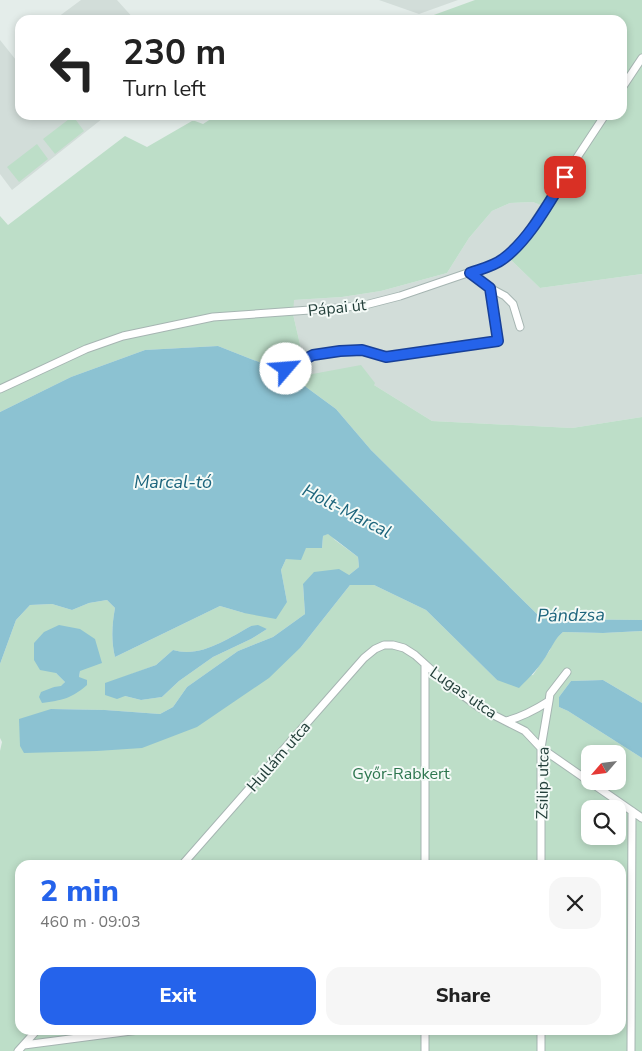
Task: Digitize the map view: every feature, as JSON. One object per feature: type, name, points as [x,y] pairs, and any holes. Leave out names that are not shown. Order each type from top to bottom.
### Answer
[{"type":"street","points":[[627,80],[642,58]]},
{"type":"street","name":"Pápai út","points":[[0,389],[86,349],[123,336],[213,317],[366,305],[470,273],[501,260],[513,251],[524,238],[602,120]]},
{"type":"street","points":[[470,273],[513,304],[520,326]]},
{"type":"street","points":[[286,369],[313,355],[340,351],[362,350],[386,357],[498,341],[490,288]]},
{"type":"street","name":"Lugas utca","points":[[375,649],[393,645],[404,648],[474,704],[505,721],[520,718],[549,702]]},
{"type":"street","name":"Hullám utca","points":[[186,860],[364,658],[375,649]]},
{"type":"street","points":[[425,665],[425,860]]},
{"type":"street","points":[[549,702],[550,694],[567,672]]},
{"type":"street","name":"Zsilip utca","points":[[541,860],[541,748],[549,702]]},
{"type":"street","points":[[505,721],[525,731],[541,748],[642,818]]},
{"type":"street","points":[[631,1051],[632,811]]},
{"type":"street","points":[[18,1051],[33,1035]]},
{"type":"street","points":[[24,1045],[101,1035]]},
{"type":"street","points":[[425,1035],[425,1051]]},
{"type":"street","points":[[541,1035],[541,1051]]},
{"type":"shaded area","points":[[81,0],[117,0],[130,15],[61,15]]},
{"type":"shaded area","points":[[379,0],[458,0],[419,14]]},
{"type":"shaded area","points":[[0,40],[15,59],[15,120],[101,120],[12,190],[0,174]]},
{"type":"shaded area","points":[[533,202],[549,208],[528,243],[511,260],[540,288],[642,274],[642,417],[572,428],[432,421],[374,385],[307,375],[293,314],[293,300],[342,297],[381,291],[447,273],[469,238],[492,211],[510,203]]},
{"type":"green space","points":[[475,0],[642,0],[642,274],[540,288],[511,260],[528,243],[548,208],[533,202],[510,203],[492,211],[469,238],[447,273],[381,291],[342,297],[294,300],[293,314],[307,375],[361,365],[375,383],[374,385],[432,421],[572,428],[642,417],[642,620],[542,619],[371,450],[336,409],[291,376],[218,346],[145,350],[71,377],[0,412],[0,216],[8,225],[125,136],[147,147],[192,121],[203,124],[209,120],[627,120],[627,15],[434,15]]},
{"type":"green space","points":[[68,120],[76,120],[84,131],[55,154],[43,139]]},
{"type":"green space","points":[[37,144],[48,159],[19,182],[7,167]]},
{"type":"green space","name":"Győr-Rabkert","points":[[329,533],[335,540],[358,557],[359,567],[349,575],[303,585],[305,614],[273,637],[238,651],[187,687],[173,707],[160,714],[51,709],[97,751],[301,647],[350,585],[374,585],[426,610],[497,680],[533,675],[550,650],[553,641],[563,632],[603,633],[642,631],[642,703],[603,680],[571,681],[559,697],[559,707],[622,745],[581,745],[581,790],[626,790],[626,748],[642,758],[642,1051],[0,1051],[0,751],[2,742],[0,738],[0,664],[16,620],[30,605],[52,604],[72,610],[89,603],[107,600],[115,608],[112,632],[115,657],[220,606],[244,613],[287,602],[281,570],[286,559],[306,548],[322,548],[323,536]],"holes":[[[251,626],[267,629],[251,639],[213,657],[179,681],[162,697],[141,700],[125,696],[105,684],[156,665],[173,650],[183,652],[204,649]],[[80,671],[79,677],[42,703],[54,687],[61,687],[65,682],[56,673]]]},
{"type":"water","name":"Marcal-tó","points":[[218,346],[291,376],[336,409],[371,450],[542,619],[642,620],[642,631],[603,633],[563,632],[556,639],[539,666],[519,688],[497,680],[426,610],[374,585],[350,585],[301,647],[269,678],[197,727],[142,748],[24,753],[20,746],[19,719],[51,709],[160,714],[173,707],[187,687],[238,651],[273,637],[305,614],[303,584],[314,572],[339,569],[349,575],[359,567],[358,557],[328,534],[323,536],[322,548],[306,548],[301,560],[286,559],[281,570],[287,602],[276,619],[220,606],[115,657],[112,632],[115,608],[107,600],[89,603],[72,610],[52,604],[30,605],[16,620],[0,664],[0,412],[71,377],[145,350]]},
{"type":"water","points":[[59,625],[80,629],[95,639],[102,663],[80,671],[79,677],[87,680],[87,685],[76,693],[61,700],[42,703],[39,697],[41,692],[61,686],[65,682],[56,673],[40,670],[34,660],[34,643],[44,632]]},
{"type":"water","points":[[258,625],[267,629],[251,639],[213,657],[179,681],[162,697],[141,700],[125,696],[117,699],[105,695],[105,683],[156,665],[173,650],[183,652],[204,649],[251,626]]},
{"type":"water","points":[[603,680],[642,703],[642,758],[626,748],[626,745],[622,745],[559,707],[559,697],[571,681]]},
{"type":"route","points":[[286,369],[313,355],[340,351],[362,350],[386,357],[498,341],[490,288],[470,273],[501,260],[513,251],[524,238],[565,177]]},
{"type":"water label","name":"Holt-Marcal","points":[[347,511]]},
{"type":"water label","name":"Pándzsa","points":[[571,615]]}]
